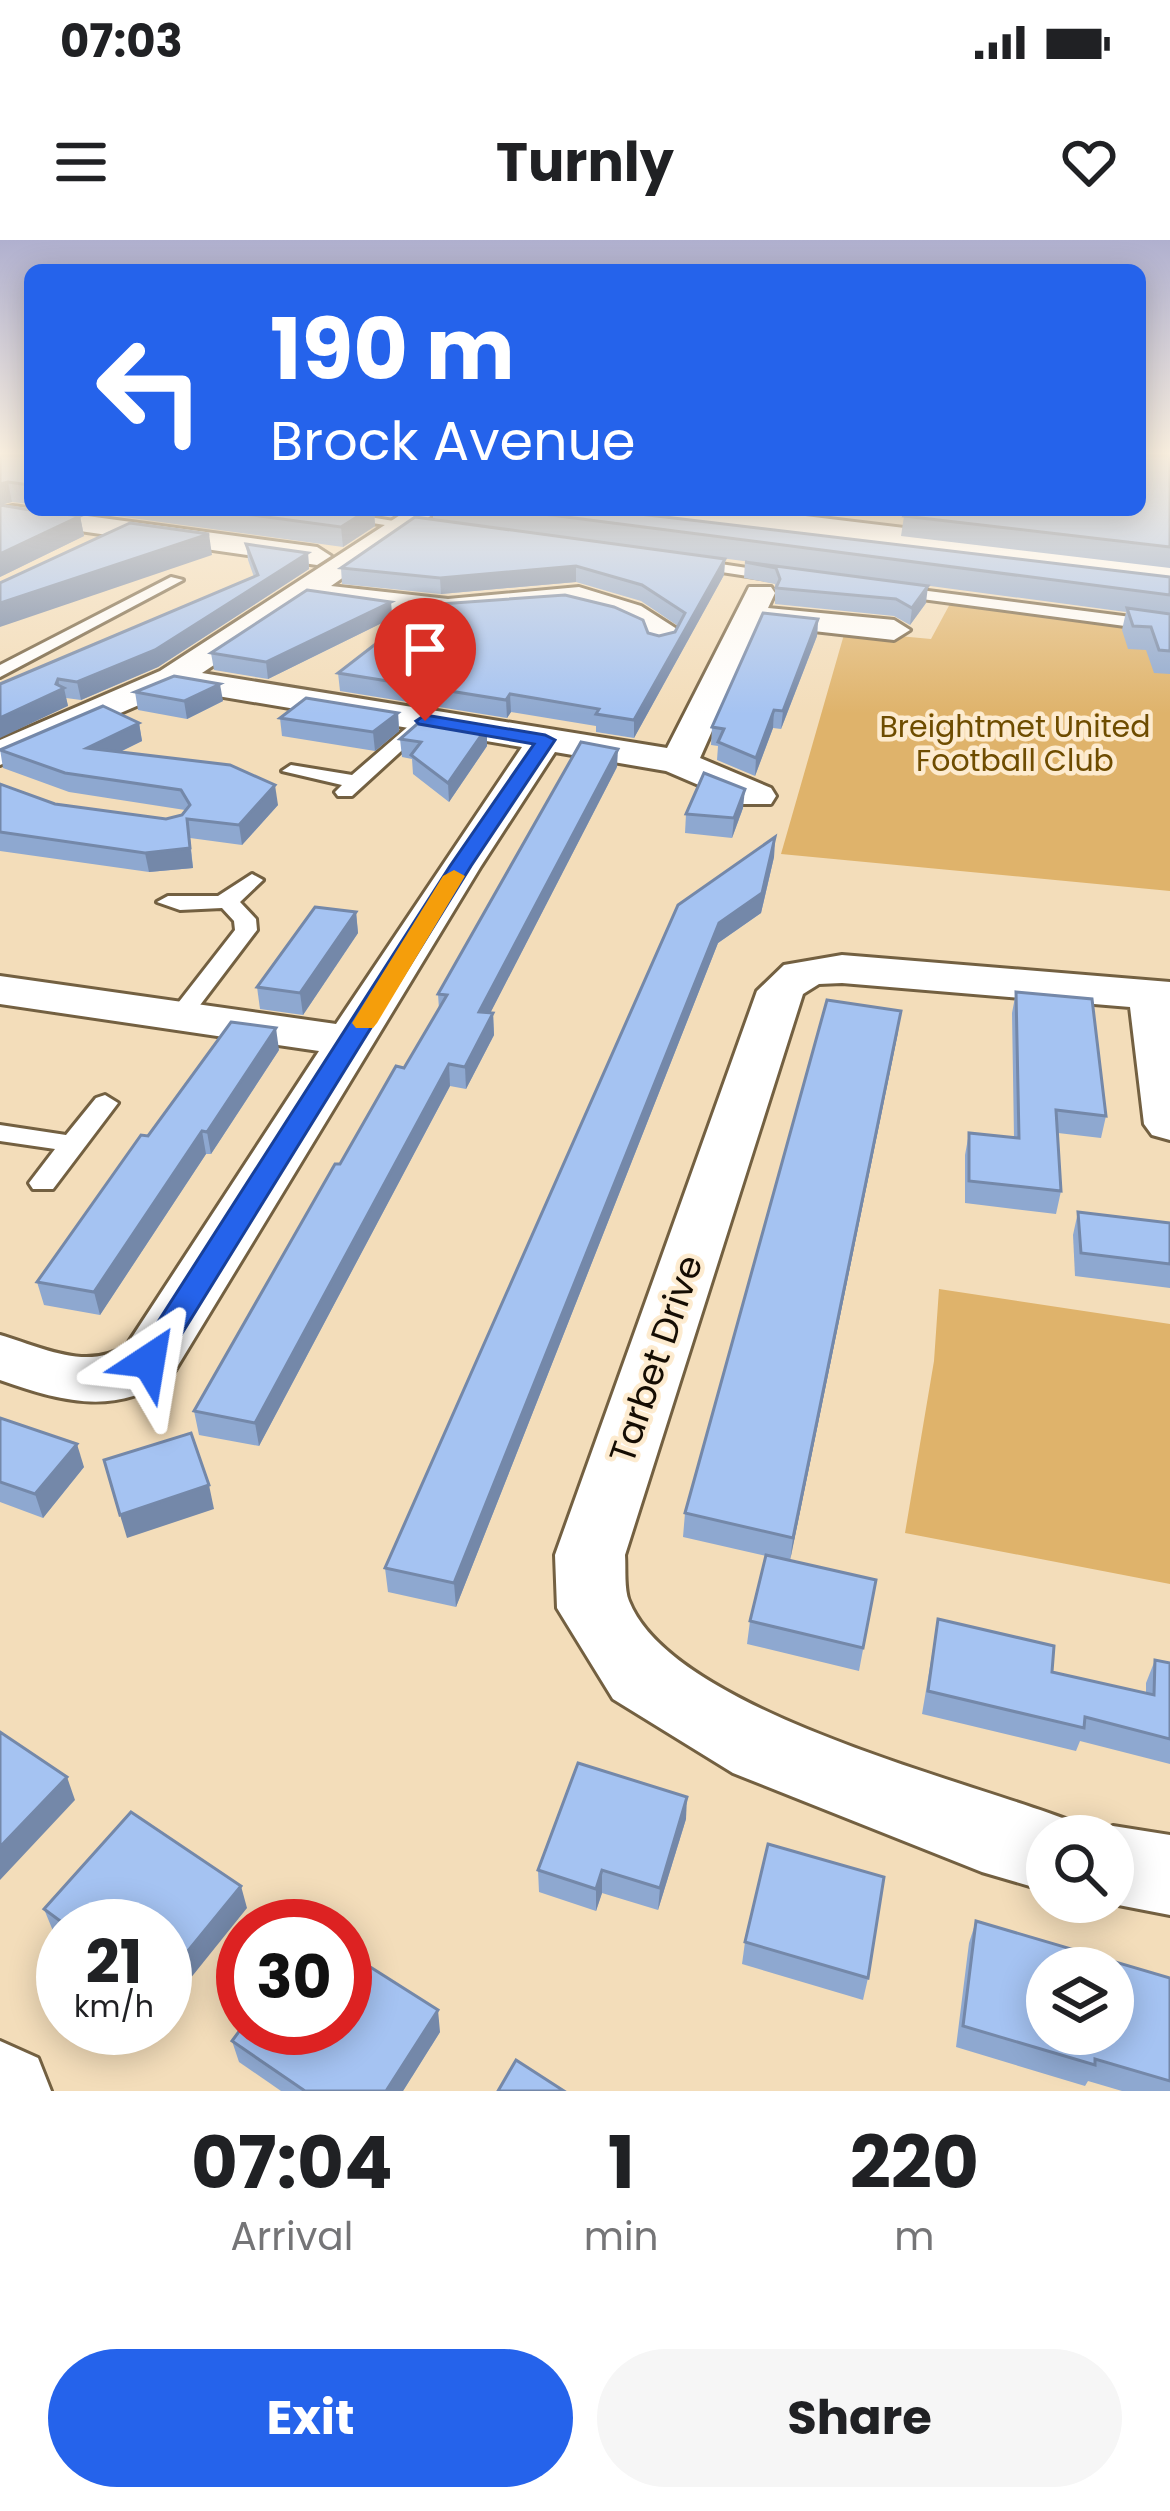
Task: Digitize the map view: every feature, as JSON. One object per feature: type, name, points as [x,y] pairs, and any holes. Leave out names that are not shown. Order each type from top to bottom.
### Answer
[{"type":"highway","points":[[828,541],[1158,594]]},
{"type":"highway","points":[[901,541],[1170,571]]},
{"type":"street","points":[[91,551],[108,541]]},
{"type":"street","points":[[210,541],[350,561]]},
{"type":"street","points":[[5,776],[389,541]]},
{"type":"street","points":[[302,592],[442,608],[574,586],[622,604],[671,634]]},
{"type":"street","points":[[675,761],[690,747],[710,692],[766,590],[854,602],[894,630]]},
{"type":"street","points":[[172,678],[675,761],[743,784]]},
{"type":"street","points":[[0,1357],[96,1383],[138,1372],[149,1361],[460,866],[545,740]]},
{"type":"street","name":"Tarbet Drive","points":[[1026,1845],[982,1833],[761,1748],[640,1676],[593,1608],[590,1555],[780,991],[788,982],[802,972],[842,969],[1161,995]]},
{"type":"street","points":[[0,990],[353,1041]]},
{"type":"street","points":[[1161,995],[1170,1124]]},
{"type":"street","points":[[1134,1869],[1170,1875]]},
{"type":"lane","points":[[658,559],[766,590],[775,556]]},
{"type":"lane","points":[[0,672],[182,581],[155,577]]},
{"type":"lane","points":[[948,598],[954,578]]},
{"type":"lane","points":[[1140,623],[1158,594]]},
{"type":"lane","points":[[854,602],[948,598],[1170,627]]},
{"type":"lane","points":[[1107,645],[1114,620]]},
{"type":"lane","points":[[291,771],[351,787],[425,721]]},
{"type":"lane","points":[[168,902],[228,902],[242,895],[252,880]]},
{"type":"lane","points":[[180,1016],[246,930],[244,919],[228,902]]},
{"type":"lane","points":[[43,1183],[105,1103]]},
{"type":"lane","points":[[0,1133],[73,1144]]},
{"type":"green space","name":"Breightmet United Football Club","points":[[951,602],[1170,631],[1170,891],[781,854],[845,631],[931,639]]},
{"type":"green space","points":[[939,1289],[1170,1324],[1170,1584],[905,1533],[934,1361]]},
{"type":"building","points":[[0,541],[27,541],[0,554]]},
{"type":"building","points":[[90,541],[187,541],[0,603],[0,583]]},
{"type":"building","points":[[380,541],[595,541],[725,559],[634,720],[510,694],[506,700],[338,673],[426,605],[565,595],[643,620],[648,633],[675,632],[685,613],[642,585],[576,566],[440,578],[341,568]]},
{"type":"building","points":[[755,541],[870,541],[1170,577],[1170,595]]},
{"type":"building","points":[[1122,541],[1170,541],[1170,547]]},
{"type":"building","points":[[246,544],[308,553],[155,650],[77,682],[58,679],[56,684],[64,688],[0,718],[0,684],[258,575]]},
{"type":"building","points":[[745,562],[928,586],[912,608],[896,599],[776,588],[780,579],[776,568]]},
{"type":"building","points":[[307,590],[391,602],[266,662],[211,653]]},
{"type":"building","points":[[1127,608],[1170,614],[1170,651],[1159,650],[1151,627],[1133,626]]},
{"type":"building","points":[[763,613],[818,619],[783,711],[774,710],[756,758],[718,742],[724,729],[712,727]]},
{"type":"building","points":[[174,676],[220,684],[184,701],[135,692]]},
{"type":"building","points":[[306,698],[398,713],[373,732],[280,718]]},
{"type":"building","points":[[103,706],[139,723],[87,748],[230,765],[275,785],[239,825],[187,819],[190,848],[145,853],[0,832],[0,784],[55,804],[166,819],[182,815],[190,805],[181,790],[65,773],[0,750]]},
{"type":"building","points":[[425,717],[487,727],[448,783],[411,755],[421,742],[400,739]]},
{"type":"building","points":[[581,742],[618,749],[479,1012],[493,1013],[465,1067],[449,1064],[255,1423],[194,1411],[335,1164],[340,1164],[396,1066],[404,1068],[447,995],[438,994]]},
{"type":"building","points":[[704,773],[745,789],[734,818],[686,814]]},
{"type":"building","points":[[775,837],[762,893],[719,923],[454,1583],[385,1568],[678,905]]},
{"type":"building","points":[[315,907],[356,912],[300,993],[257,987]]},
{"type":"building","points":[[1016,992],[1092,999],[1106,1116],[1056,1110],[1061,1191],[969,1181],[969,1133],[1019,1138]]},
{"type":"building","points":[[827,1000],[901,1011],[793,1538],[685,1513]]},
{"type":"building","points":[[231,1022],[276,1028],[94,1292],[37,1282],[141,1135],[148,1136]]},
{"type":"building","points":[[1078,1212],[1170,1223],[1170,1264],[1081,1253]]},
{"type":"building","points":[[0,1418],[77,1444],[35,1494],[0,1482]]},
{"type":"building","points":[[191,1433],[209,1485],[120,1515],[104,1460]]},
{"type":"building","points":[[766,1555],[876,1580],[863,1648],[750,1621]]},
{"type":"building","points":[[938,1619],[1054,1646],[1052,1672],[1154,1695],[1155,1660],[1170,1663],[1170,1739],[1085,1717],[1084,1728],[928,1691]]},
{"type":"building","points":[[0,1732],[67,1777],[0,1847]]},
{"type":"building","points":[[578,1763],[687,1797],[660,1888],[602,1870],[596,1889],[538,1870]]},
{"type":"building","points":[[131,1812],[241,1886],[230,1899],[216,1899],[216,1917],[192,1946],[192,1899],[53,1899]]},
{"type":"building","points":[[768,1844],[884,1877],[868,1978],[745,1942]]},
{"type":"building","points":[[976,1921],[1064,1947],[1026,1947],[1026,2045],[963,2026]]},
{"type":"building","points":[[1134,1967],[1170,1978],[1170,2081],[1095,2059],[1095,2065],[1061,2055],[1134,2055]]},
{"type":"building","points":[[372,1968],[438,2010],[386,2091],[305,2091],[252,2055],[372,2055]]},
{"type":"building","points":[[516,2060],[564,2091],[498,2091]]},
{"type":"slow traffic","points":[[364,1023],[454,876]]},
{"type":"route","points":[[149,1361],[460,866],[545,740],[425,721]]}]
